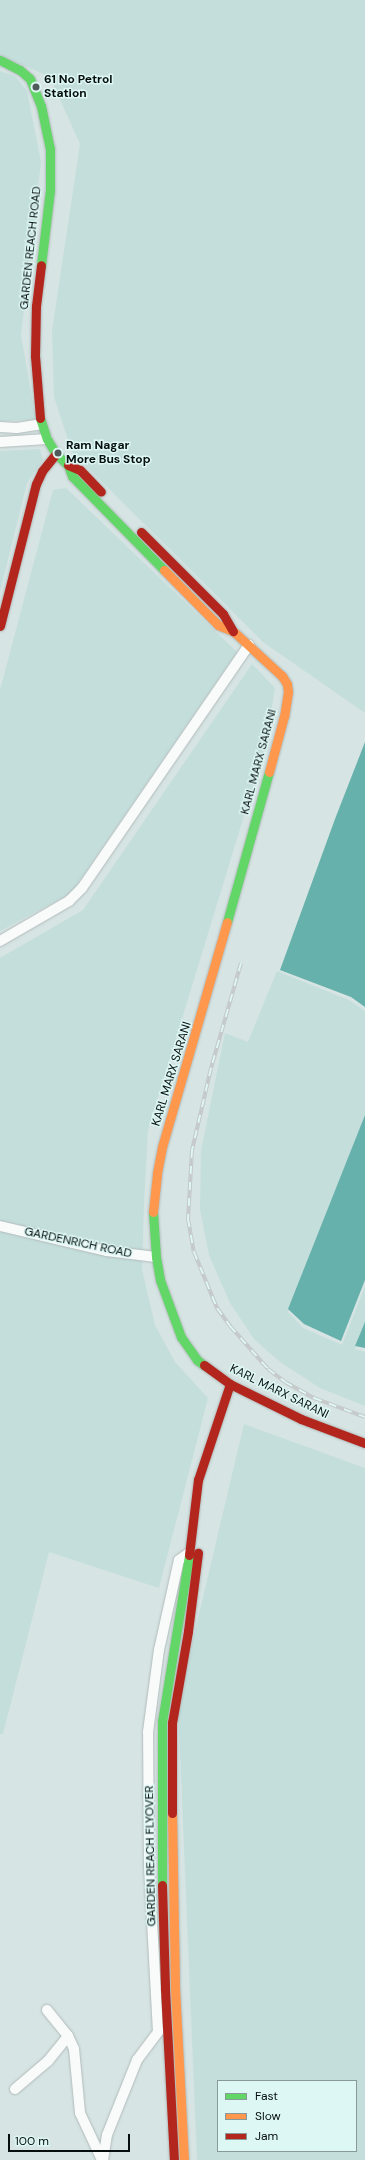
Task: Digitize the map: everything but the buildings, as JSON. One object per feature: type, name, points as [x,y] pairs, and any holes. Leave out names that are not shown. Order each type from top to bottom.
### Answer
[{"type":"main road","name":"GARDEN REACH ROAD","points":[[0,60],[20,70],[30,79],[41,106],[50,149],[50,190],[36,306],[35,364],[42,424],[47,439],[56,454]]},
{"type":"main road","name":"KARL MARX SARANI","points":[[56,454],[68,465],[80,470],[224,614],[232,630]]},
{"type":"main road","points":[[0,626],[36,484],[42,471],[56,454]]},
{"type":"main road","name":"KARL MARX SARANI","points":[[68,465],[72,476],[218,625],[232,630],[249,644],[282,676],[287,684],[288,692],[284,716],[258,815],[162,1147],[157,1173],[153,1217],[156,1257],[160,1280],[181,1337],[197,1360],[230,1384],[302,1419],[365,1443]]},
{"type":"main road","points":[[193,1555],[207,1481],[207,1458],[230,1384]]},
{"type":"main road","name":"GARDEN REACH FLYOVER","points":[[174,2160],[165,1989],[161,1844],[162,1722],[176,1629],[193,1555]]},
{"type":"main road","name":"GARDEN REACH FLYOVER","points":[[184,2160],[175,1988],[172,1844],[172,1723],[188,1631],[193,1555]]},
{"type":"street","points":[[0,427],[17,428],[42,424]]},
{"type":"street","points":[[0,442],[47,439]]},
{"type":"street","points":[[0,941],[69,901],[82,888],[249,644]]},
{"type":"street","name":"GARDENRICH ROAD","points":[[0,1226],[107,1250],[156,1257]]},
{"type":"street","points":[[102,2160],[107,2135],[137,2060],[158,2032],[150,1879],[148,1732],[159,1650],[179,1560],[193,1555]]},
{"type":"street","points":[[47,2010],[68,2036],[74,2048],[80,2113],[102,2160]]},
{"type":"street","points":[[15,2089],[48,2061],[68,2036]]},
{"type":"shaded area","points":[[0,0],[365,0],[365,713],[263,642],[72,452],[54,397],[52,331],[80,144],[50,77],[0,55]]},
{"type":"shaded area","points":[[0,71],[15,76],[27,91],[41,162],[21,335],[36,420],[0,421]]},
{"type":"shaded area","points":[[40,449],[43,460],[27,483],[0,592],[0,451]]},
{"type":"shaded area","points":[[66,488],[237,652],[71,893],[0,931],[0,690],[53,490]]},
{"type":"shaded area","points":[[252,664],[275,688],[265,747],[148,1130],[142,1269],[155,1325],[175,1362],[208,1398],[159,1588],[49,1552],[3,1734],[0,1734],[0,958],[83,910]]},
{"type":"shaded area","points":[[277,971],[349,1000],[365,1011],[365,1116],[288,1312],[303,1328],[342,1345],[365,1286],[365,1323],[355,1349],[365,1352],[365,1406],[320,1388],[280,1362],[254,1339],[230,1303],[209,1255],[200,1210],[201,1151],[225,1033],[248,1042]]},
{"type":"shaded area","points":[[244,1424],[365,1468],[365,2160],[197,2160],[178,1703]]},
{"type":"water","points":[[365,742],[365,1007],[351,997],[280,970],[335,819]]},
{"type":"water","points":[[365,1115],[365,1280],[341,1341],[304,1324],[288,1309]]},
{"type":"water","points":[[365,1322],[365,1348],[355,1346]]},
{"type":"railway","points":[[241,963],[211,1068],[192,1150],[188,1219],[194,1252],[217,1308],[230,1326],[268,1369],[285,1382],[314,1398],[365,1417]]},
{"type":"traffic: fast","points":[[0,60],[20,70],[30,79],[41,106],[50,149],[50,190],[41,265]]},
{"type":"traffic: fast","points":[[40,418],[47,439],[56,454],[68,465],[72,476],[164,570]]},
{"type":"traffic: fast","points":[[227,922],[269,772]]},
{"type":"traffic: fast","points":[[153,1212],[156,1257],[160,1280],[181,1337],[197,1360],[204,1365]]},
{"type":"traffic: fast","points":[[162,1885],[162,1722],[189,1555]]},
{"type":"traffic: slow","points":[[164,570],[218,625],[233,631],[282,676],[287,684],[288,692],[284,716],[269,772]]},
{"type":"traffic: slow","points":[[153,1212],[157,1173],[162,1147],[227,922]]},
{"type":"traffic: slow","points":[[172,1813],[175,1988],[184,2160]]},
{"type":"traffic: jam","points":[[40,418],[35,356],[36,306],[41,265]]},
{"type":"traffic: jam","points":[[0,626],[36,484],[42,471],[56,454]]},
{"type":"traffic: jam","points":[[68,465],[80,470],[101,492]]},
{"type":"traffic: jam","points":[[141,532],[223,614],[233,631]]},
{"type":"traffic: jam","points":[[204,1365],[230,1384],[301,1419],[365,1443]]},
{"type":"traffic: jam","points":[[189,1555],[198,1480],[230,1384]]},
{"type":"traffic: jam","points":[[172,1813],[172,1723],[188,1631],[198,1553]]},
{"type":"traffic: jam","points":[[162,1885],[165,1989],[174,2160]]},
{"type":"place","name":"61 No Petrol Station","points":[[36,87]]},
{"type":"place","name":"Ram Nagar More Bus Stop","points":[[58,453]]}]
